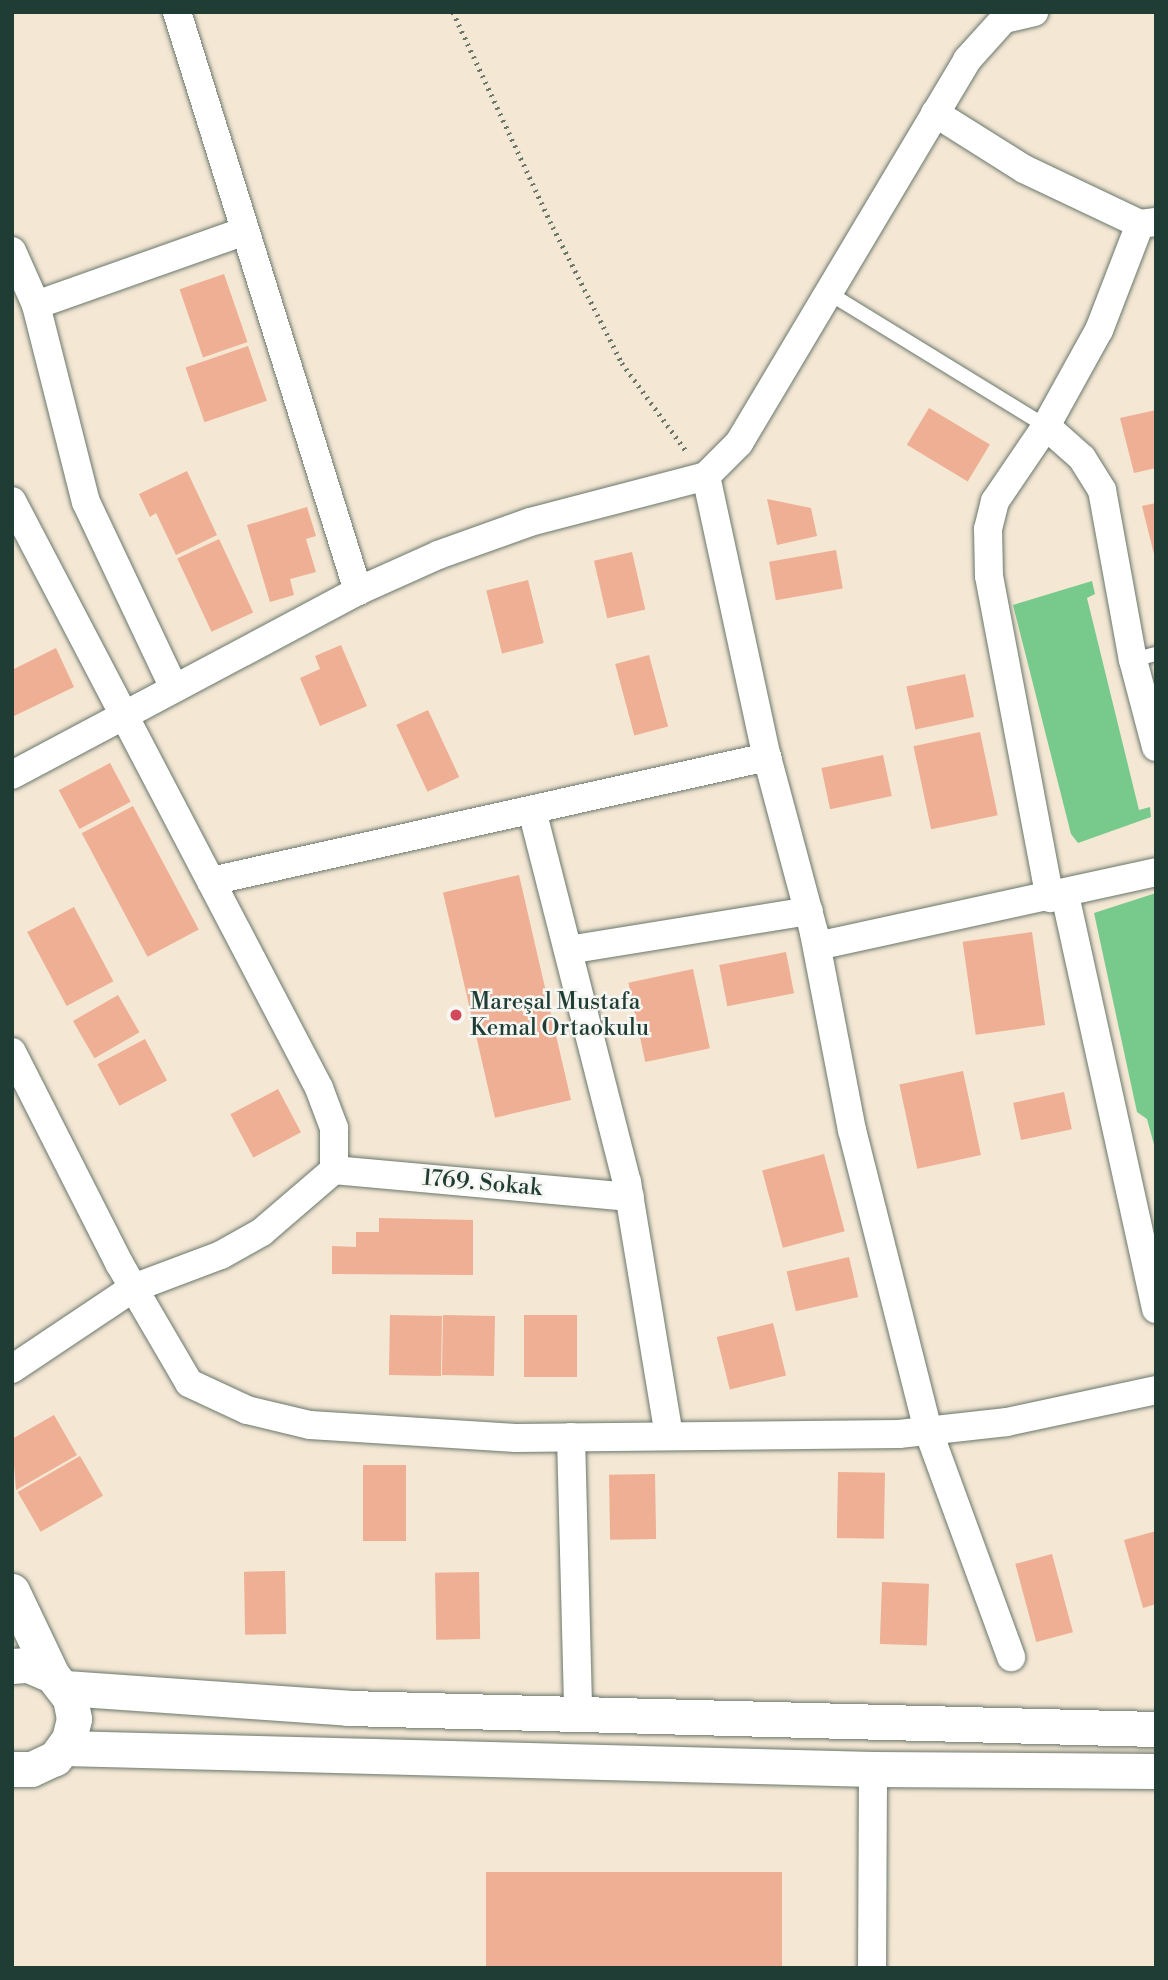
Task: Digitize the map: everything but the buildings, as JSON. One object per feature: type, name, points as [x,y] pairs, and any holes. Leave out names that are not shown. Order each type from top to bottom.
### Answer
[{"type":"street","points":[[177,12],[242,232],[358,590]]},
{"type":"street","points":[[12,775],[358,590],[438,555],[530,522],[706,476],[739,443],[967,60],[1001,16],[1034,12]]},
{"type":"street","points":[[935,113],[1024,169],[1148,223],[1099,330],[1046,426],[995,501],[988,530],[989,576],[1057,897],[1156,1308]]},
{"type":"street","points":[[36,305],[242,232]]},
{"type":"street","points":[[12,251],[36,305],[86,502],[174,688]]},
{"type":"street","points":[[1046,426],[1082,458],[1102,489],[1145,657],[1156,747]]},
{"type":"street","points":[[706,476],[767,757],[817,946],[852,1130],[928,1430],[1011,1657]]},
{"type":"street","points":[[12,501],[319,1088],[334,1128],[334,1170],[262,1231],[221,1255],[133,1288],[12,1369]]},
{"type":"street","points":[[211,881],[767,757]]},
{"type":"street","points":[[532,810],[630,1197],[669,1435]]},
{"type":"street","points":[[817,946],[1057,897],[1156,872]]},
{"type":"street","points":[[568,950],[809,911]]},
{"type":"street","points":[[12,1052],[133,1288],[189,1383],[247,1410],[310,1425],[516,1438],[928,1430],[1007,1422],[1156,1390]]},
{"type":"street","name":"1769. Sokak","points":[[334,1170],[630,1197]]},
{"type":"street","points":[[571,1437],[578,1712]]},
{"type":"street","points":[[12,1591],[59,1682],[74,1719],[64,1748],[44,1765],[12,1769]]},
{"type":"street","points":[[12,1666],[28,1665],[59,1682],[348,1708],[1156,1729]]},
{"type":"street","points":[[64,1748],[873,1769],[1156,1771]]},
{"type":"street","points":[[872,1968],[873,1769]]},
{"type":"lane","points":[[827,292],[1046,426]]},
{"type":"path","points":[[453,12],[552,227],[622,363],[706,476]]},
{"type":"green space","points":[[1092,581],[1095,594],[1087,598],[1139,810],[1150,807],[1151,817],[1078,843],[1071,834],[1013,605]]},
{"type":"green space","points":[[1156,893],[1156,1152],[1147,1119],[1137,1112],[1094,913]]},
{"type":"place","name":"Mareşal Mustafa Kemal Ortaokulu","points":[[456,1015]]}]
